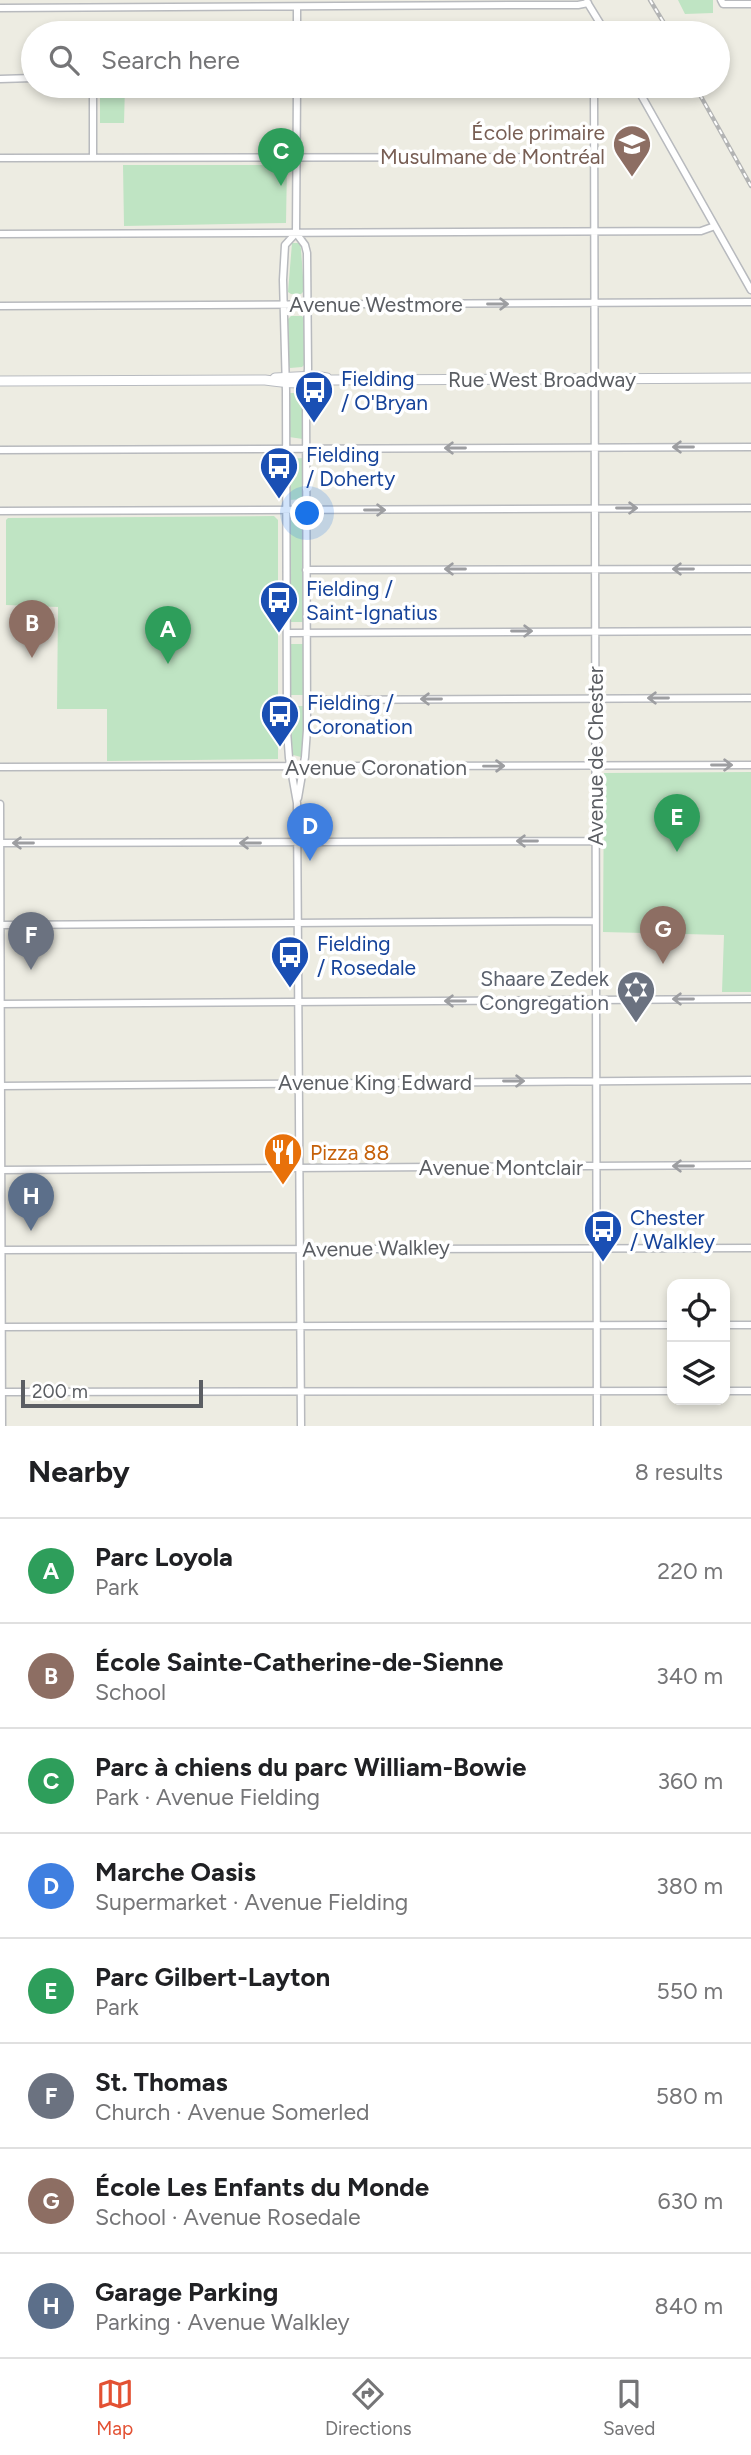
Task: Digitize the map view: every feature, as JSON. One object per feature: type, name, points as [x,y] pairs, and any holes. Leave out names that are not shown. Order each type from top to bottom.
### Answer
[{"type":"street","points":[[0,8],[108,4],[297,7],[344,3],[566,5],[587,1],[599,21]]},
{"type":"street","points":[[722,2],[751,5]]},
{"type":"street","points":[[297,7],[297,21]]},
{"type":"street","points":[[0,79],[21,78]]},
{"type":"street","points":[[93,98],[93,158]]},
{"type":"street","points":[[296,98],[296,233],[307,249],[308,304],[307,700],[304,767],[297,803]]},
{"type":"street","name":"Avenue de Chester","points":[[594,98],[597,1426]]},
{"type":"street","points":[[643,98],[751,290]]},
{"type":"street","points":[[0,158],[593,157]]},
{"type":"street","points":[[0,234],[701,231],[715,226]]},
{"type":"street","points":[[296,233],[285,246],[284,305],[287,732],[297,803],[298,844],[301,1426]]},
{"type":"street","name":"Avenue Westmore","points":[[0,306],[751,302]]},
{"type":"street","name":"Rue West Broadway","points":[[0,381],[751,378]]},
{"type":"street","points":[[0,450],[751,447]]},
{"type":"street","points":[[0,511],[751,508]]},
{"type":"street","points":[[306,570],[751,569]]},
{"type":"street","points":[[287,633],[751,631]]},
{"type":"street","points":[[307,700],[751,698]]},
{"type":"street","name":"Avenue Coronation","points":[[0,768],[751,765]]},
{"type":"street","points":[[0,804],[2,1426]]},
{"type":"street","points":[[0,843],[595,841]]},
{"type":"street","points":[[0,925],[595,921]]},
{"type":"street","points":[[1,1004],[751,999]]},
{"type":"street","name":"Avenue King Edward","points":[[1,1086],[751,1080]]},
{"type":"street","name":"Avenue Montclair","points":[[1,1170],[751,1165]]},
{"type":"street","name":"Avenue Walkley","points":[[1,1250],[317,1247],[751,1248]]},
{"type":"street","points":[[1,1326],[667,1325]]},
{"type":"street","points":[[730,1325],[751,1325]]},
{"type":"street","points":[[1,1392],[667,1391]]},
{"type":"street","points":[[730,1391],[751,1391]]},
{"type":"green space","points":[[678,0],[713,0],[713,13],[685,14]]},
{"type":"green space","points":[[100,98],[125,98],[124,123],[100,123]]},
{"type":"green space","points":[[123,165],[287,165],[286,223],[124,226]]},
{"type":"green space","points":[[292,243],[300,243],[304,291],[301,294],[288,292]]},
{"type":"green space","points":[[291,316],[302,316],[304,319],[302,367],[290,368],[289,365],[288,319]]},
{"type":"green space","points":[[289,393],[303,393],[303,439],[289,437]]},
{"type":"green space","points":[[303,458],[304,499],[289,500],[289,459]]},
{"type":"green space","points":[[274,516],[278,520],[278,759],[107,761],[107,709],[57,709],[58,607],[6,605],[6,520]]},
{"type":"green space","points":[[290,520],[303,520],[304,622],[289,620]]},
{"type":"green space","points":[[290,644],[304,644],[305,695],[289,695]]},
{"type":"green space","points":[[289,706],[305,706],[301,757],[293,755]]},
{"type":"green space","points":[[751,772],[751,992],[722,992],[724,935],[603,932],[604,773]]},
{"type":"railway","points":[[650,0],[663,21]]},
{"type":"railway","points":[[702,98],[751,186]]},
{"type":"place","name":"École primaire Musulmane de Montréal","points":[[632,178]]},
{"type":"place","name":"Parc à chiens du parc William-Bowie","points":[[281,186]]},
{"type":"place","name":"Fielding / O'Bryan","points":[[314,424]]},
{"type":"place","name":"Fielding / Doherty","points":[[279,500]]},
{"type":"place","name":"Fielding / Saint-Ignatius","points":[[279,634]]},
{"type":"place","name":"École Sainte-Catherine-de-Sienne","points":[[32,658]]},
{"type":"place","name":"Parc Loyola","points":[[168,664]]},
{"type":"place","name":"Fielding / Coronation","points":[[280,748]]},
{"type":"place","name":"Parc Gilbert-Layton","points":[[677,852]]},
{"type":"place","name":"Marche Oasis","points":[[310,861]]},
{"type":"place","name":"École Les Enfants du Monde","points":[[663,964]]},
{"type":"place","name":"St. Thomas","points":[[31,970]]},
{"type":"place","name":"Fielding / Rosedale","points":[[290,989]]},
{"type":"place","name":"Shaare Zedek Congregation","points":[[636,1024]]},
{"type":"place","name":"Pizza 88","points":[[283,1186]]},
{"type":"place","name":"Garage Parking","points":[[31,1231]]},
{"type":"place","name":"Chester / Walkley","points":[[603,1263]]}]
